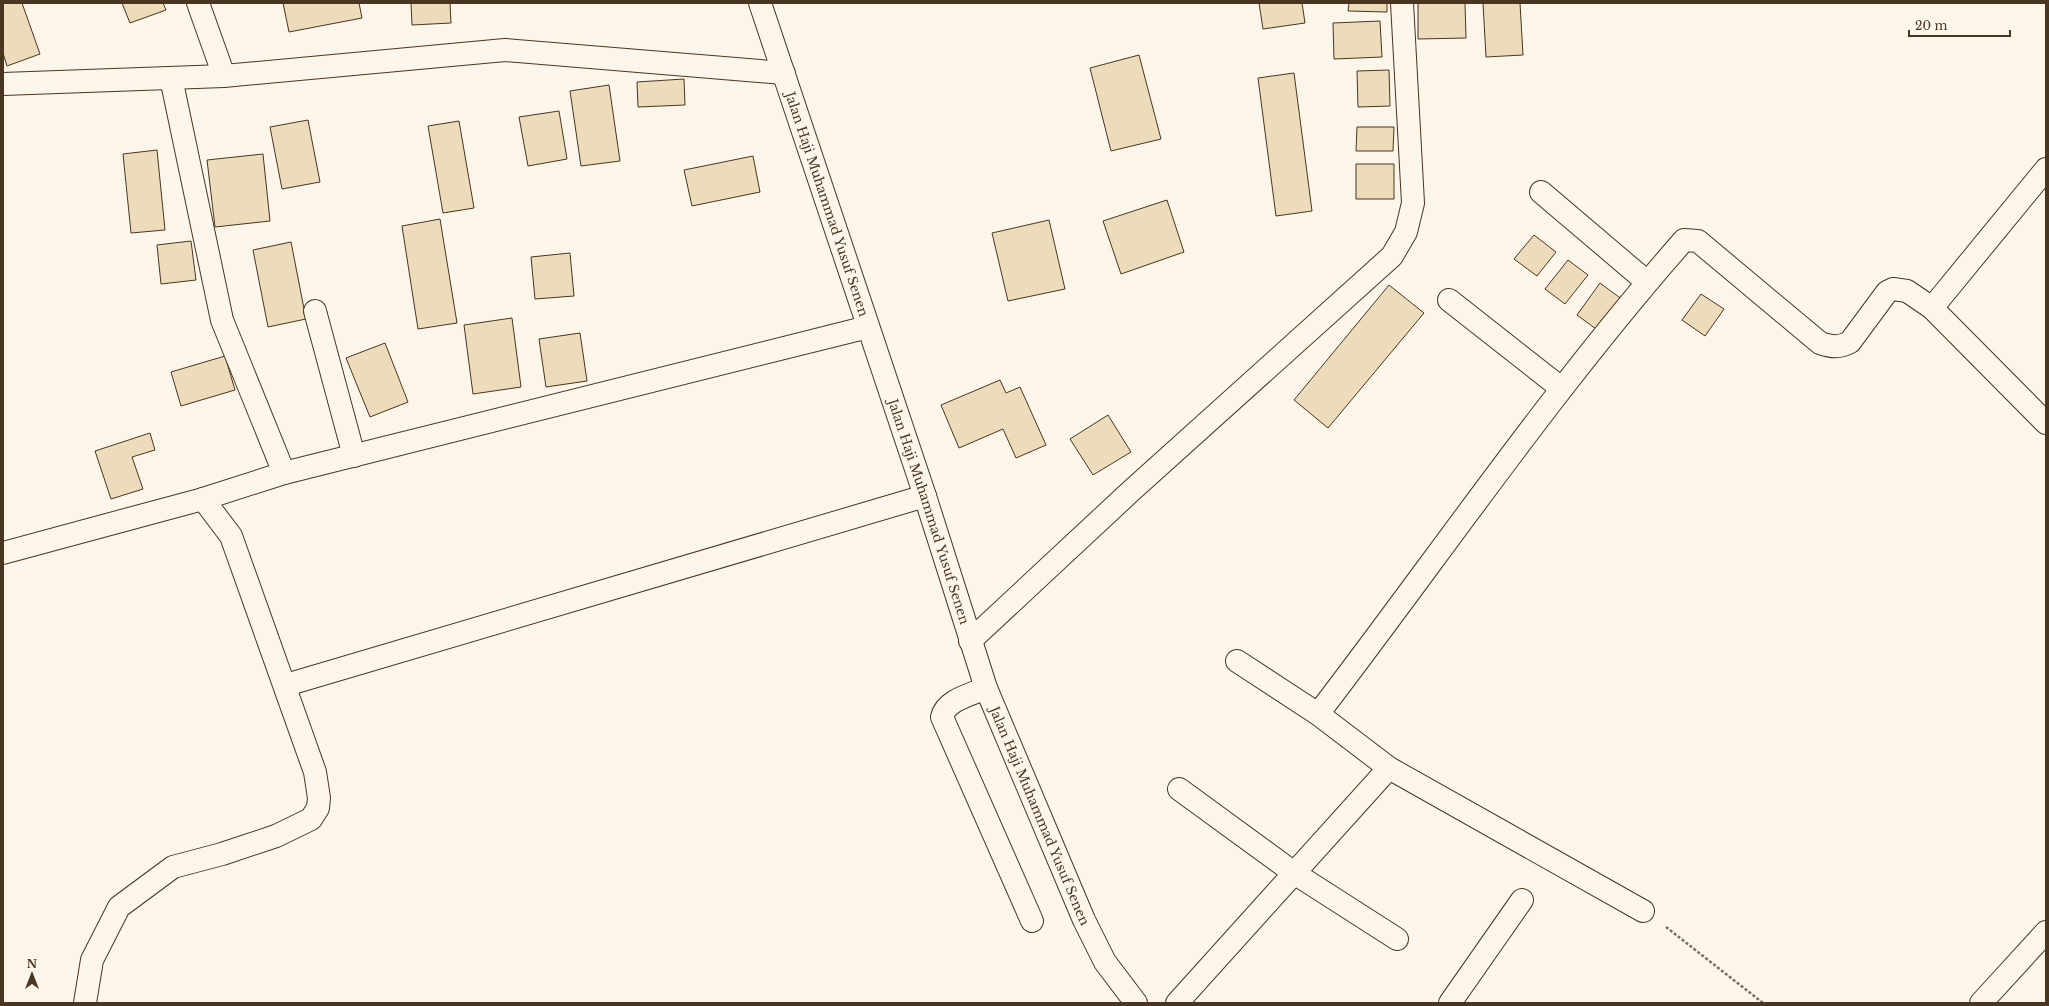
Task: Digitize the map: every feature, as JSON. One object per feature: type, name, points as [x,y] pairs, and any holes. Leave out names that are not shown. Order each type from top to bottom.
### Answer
[{"type":"street","points":[[198,3],[224,76]]},
{"type":"street","name":"Jalan Haji Muhammad Yusuf Senen","points":[[760,3],[925,496],[986,688],[1084,920],[1105,962],[1136,1003]]},
{"type":"street","points":[[970,641],[1131,491],[1392,256],[1406,232],[1414,203],[1402,3]]},
{"type":"street","points":[[3,84],[224,76],[505,50],[784,73]]},
{"type":"street","points":[[171,78],[222,320],[284,473]]},
{"type":"street","points":[[1932,308],[2046,169]]},
{"type":"street","points":[[1541,192],[1647,282]]},
{"type":"street","points":[[1318,714],[1398,609],[1561,388],[1647,282],[1684,240],[1694,240],[1820,343],[1833,347],[1842,346],[1850,342],[1887,292],[1893,289],[1907,291],[1932,308],[2046,423]]},
{"type":"street","points":[[1449,300],[1561,388]]},
{"type":"street","points":[[315,311],[354,456]]},
{"type":"street","points":[[3,553],[203,499],[284,473],[868,327]]},
{"type":"street","points":[[286,685],[925,496]]},
{"type":"street","points":[[85,1003],[92,960],[119,907],[173,867],[222,854],[276,836],[311,819],[318,808],[319,798],[315,772],[286,685],[231,536],[203,499]]},
{"type":"street","points":[[1237,661],[1318,714],[1389,768],[1643,911]]},
{"type":"street","points":[[986,688],[948,705],[942,717],[1032,921]]},
{"type":"street","points":[[1177,1003],[1389,768]]},
{"type":"street","points":[[1179,789],[1294,873],[1397,939]]},
{"type":"street","points":[[1450,1003],[1522,900]]},
{"type":"street","points":[[1981,1003],[2046,932]]},
{"type":"path","points":[[1643,911],[1683,938],[1763,1003]]},
{"type":"building","points":[[3,3],[22,3],[40,54],[7,66],[3,53]]},
{"type":"building","points":[[122,3],[163,3],[166,10],[130,23]]},
{"type":"building","points":[[283,3],[359,3],[362,18],[289,32]]},
{"type":"building","points":[[411,3],[450,3],[451,23],[412,25]]},
{"type":"building","points":[[1259,3],[1302,3],[1305,23],[1263,29]]},
{"type":"building","points":[[1349,3],[1387,3],[1387,12],[1348,11]]},
{"type":"building","points":[[1418,3],[1465,3],[1466,38],[1418,39]]},
{"type":"building","points":[[1483,3],[1520,3],[1523,55],[1486,57]]},
{"type":"building","points":[[1380,21],[1382,57],[1334,59],[1333,23]]},
{"type":"building","points":[[1139,55],[1161,139],[1111,151],[1090,68]]},
{"type":"building","points":[[1389,70],[1390,106],[1358,107],[1357,71]]},
{"type":"building","points":[[1294,73],[1312,211],[1276,216],[1258,78]]},
{"type":"building","points":[[684,79],[685,105],[638,107],[637,82]]},
{"type":"building","points":[[609,85],[620,161],[581,166],[570,91]]},
{"type":"building","points":[[559,111],[567,159],[528,166],[519,117]]},
{"type":"building","points":[[308,120],[320,182],[282,189],[270,127]]},
{"type":"building","points":[[459,121],[474,208],[443,213],[428,126]]},
{"type":"building","points":[[1357,127],[1394,127],[1393,151],[1356,151]]},
{"type":"building","points":[[157,150],[165,230],[131,233],[123,154]]},
{"type":"building","points":[[263,154],[270,221],[215,227],[207,160]]},
{"type":"building","points":[[753,156],[760,192],[692,206],[684,170]]},
{"type":"building","points":[[1356,164],[1394,164],[1394,199],[1356,199]]},
{"type":"building","points":[[1167,200],[1184,252],[1121,274],[1103,221]]},
{"type":"building","points":[[440,219],[457,323],[418,329],[402,226]]},
{"type":"building","points":[[1049,220],[1065,289],[1008,301],[992,233]]},
{"type":"building","points":[[1534,235],[1556,252],[1537,276],[1514,259]]},
{"type":"building","points":[[191,241],[196,280],[161,284],[157,245]]},
{"type":"building","points":[[291,242],[306,319],[268,327],[253,250]]},
{"type":"building","points":[[570,253],[574,296],[535,299],[531,257]]},
{"type":"building","points":[[1568,260],[1588,275],[1565,304],[1545,289]]},
{"type":"building","points":[[1600,283],[1623,300],[1600,332],[1577,315]]},
{"type":"building","points":[[1389,285],[1424,313],[1328,428],[1294,400]]},
{"type":"building","points":[[1701,294],[1724,309],[1705,336],[1682,320]]},
{"type":"building","points":[[512,318],[521,387],[473,394],[464,325]]},
{"type":"building","points":[[580,333],[587,381],[546,387],[539,339]]},
{"type":"building","points":[[385,343],[408,402],[370,417],[346,358]]},
{"type":"building","points":[[225,356],[235,390],[181,406],[171,372]]},
{"type":"building","points":[[1000,380],[1006,393],[1020,387],[1046,445],[1016,458],[1003,429],[959,448],[941,405]]},
{"type":"building","points":[[1108,415],[1131,452],[1093,475],[1070,439]]},
{"type":"building","points":[[150,433],[155,450],[132,457],[143,489],[111,499],[95,451]]}]
